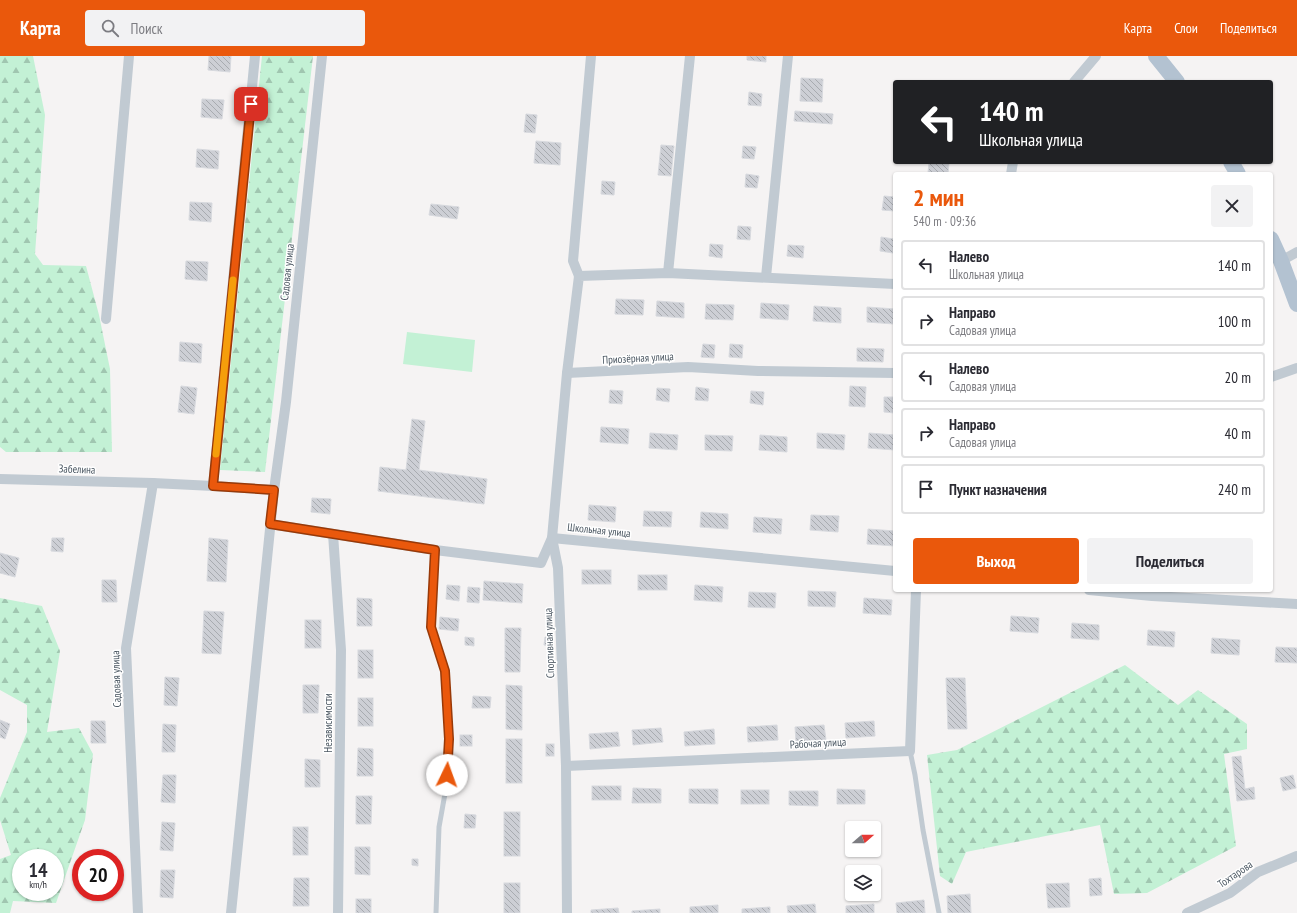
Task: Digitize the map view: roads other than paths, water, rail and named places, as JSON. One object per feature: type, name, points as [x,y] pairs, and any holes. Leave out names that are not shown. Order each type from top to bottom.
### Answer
[{"type":"main road","points":[[1156,56],[1175,80]]},
{"type":"main road","points":[[1273,243],[1297,304]]},
{"type":"street","points":[[106,319],[129,56]]},
{"type":"street","points":[[213,486],[255,56]]},
{"type":"street","name":"Садовая улица","points":[[230,913],[270,524],[286,402],[322,56]]},
{"type":"street","points":[[567,373],[579,276],[573,261],[591,56]]},
{"type":"street","points":[[668,273],[690,56]]},
{"type":"street","points":[[766,277],[788,56]]},
{"type":"street","points":[[1076,80],[1096,56]]},
{"type":"street","points":[[1281,261],[1297,252]]},
{"type":"street","points":[[579,276],[668,273],[893,284]]},
{"type":"street","name":"Приозёрная улица","points":[[567,373],[688,367],[758,371],[893,373]]},
{"type":"street","points":[[1273,376],[1297,368]]},
{"type":"street","name":"Спортивная улица","points":[[566,913],[566,766],[558,568],[552,538],[567,373]]},
{"type":"street","name":"Забелина","points":[[0,479],[153,483]]},
{"type":"street","points":[[153,483],[274,490]]},
{"type":"street","name":"Садовая улица","points":[[138,913],[126,648],[153,483]]},
{"type":"street","name":"Школьная улица","points":[[270,524],[435,550],[541,563],[552,538],[893,571]]},
{"type":"street","name":"Независимости","points":[[333,534],[340,650],[338,913]]},
{"type":"street","points":[[910,751],[916,592]]},
{"type":"street","points":[[1110,592],[1152,596],[1297,604]]},
{"type":"street","name":"Рабочая улица","points":[[566,766],[910,751]]},
{"type":"street","name":"Тохтарова","points":[[1187,913],[1230,893],[1258,872],[1297,856]]},
{"type":"lane","points":[[435,550],[431,627],[445,671],[449,739],[446,788],[438,827],[436,913]]},
{"type":"lane","points":[[910,751],[939,913]]}]
